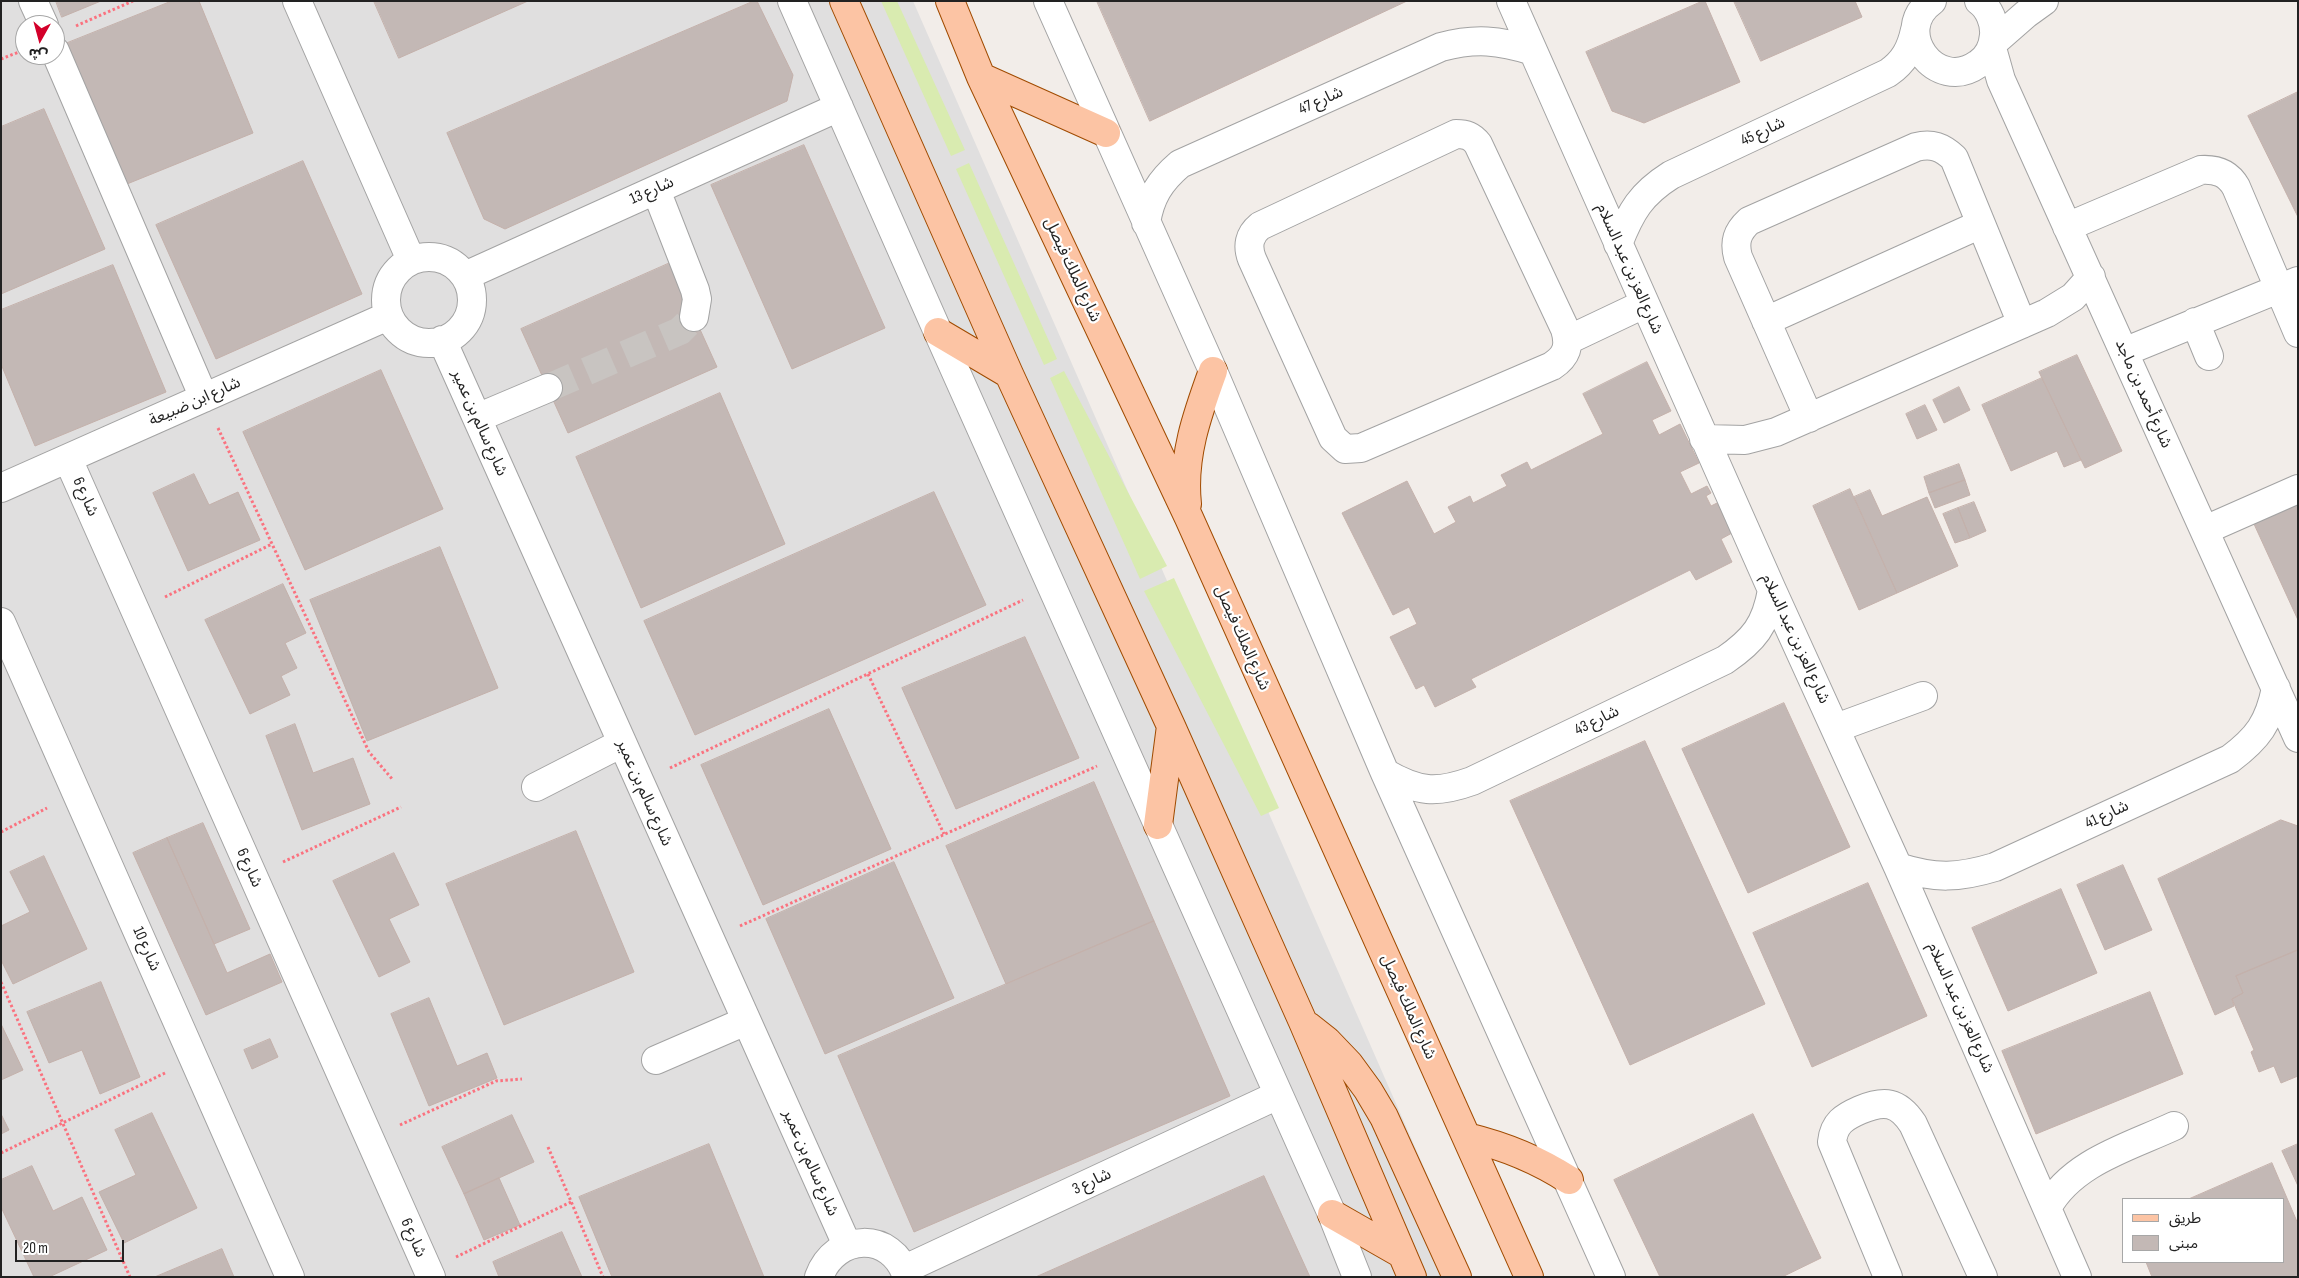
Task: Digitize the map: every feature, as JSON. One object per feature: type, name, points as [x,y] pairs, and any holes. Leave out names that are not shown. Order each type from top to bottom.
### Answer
[{"type":"main road","points":[[844,1],[1009,374],[1171,726],[1303,1022],[1407,1265]]},
{"type":"main road","name":"شارع الملك فيصل","points":[[950,1],[981,77],[1189,518],[1529,1277]]},
{"type":"main road","points":[[981,77],[1106,134]]},
{"type":"main road","points":[[938,332],[1009,374]]},
{"type":"main road","points":[[1189,518],[1185,479],[1186,470],[1200,406],[1213,371]]},
{"type":"main road","points":[[1158,825],[1171,726]]},
{"type":"main road","points":[[1303,1022],[1328,1042],[1350,1064],[1368,1090],[1384,1117],[1457,1277]]},
{"type":"main road","points":[[1467,1137],[1520,1153],[1546,1165],[1569,1180]]},
{"type":"main road","points":[[1332,1214],[1407,1265]]},
{"type":"street","points":[[34,1],[40,15]]},
{"type":"street","points":[[297,1],[412,260]]},
{"type":"street","points":[[792,1],[1332,1214],[1357,1277]]},
{"type":"street","points":[[1048,1],[1213,371],[1385,773],[1611,1277]]},
{"type":"street","name":"شارع العز بن عبد السلام","points":[[1511,1],[1704,439],[1898,867],[2077,1277]]},
{"type":"street","points":[[1980,2],[2012,1]]},
{"type":"street","points":[[1920,12],[1917,43],[1923,56],[1933,65],[1946,71],[1960,72],[1973,68],[1984,60],[1993,45],[2026,14],[2044,1]]},
{"type":"street","name":"شارع أحمد بن ماجد","points":[[1980,2],[1990,15],[1995,28],[1993,45],[2001,80],[2298,738]]},
{"type":"street","name":"شارع 45","points":[[1618,244],[1636,205],[1652,188],[1671,175],[1888,73],[1899,65],[1907,55],[1920,12]]},
{"type":"street","name":"شارع 47","points":[[1146,222],[1148,205],[1156,189],[1166,175],[1180,164],[1441,47],[1463,42],[1486,41],[1510,44],[1533,51]]},
{"type":"street","points":[[61,65],[204,398]]},
{"type":"street","name":"شارع 13","points":[[465,276],[839,107]]},
{"type":"street","points":[[1456,134],[1465,134],[1473,137],[1478,144],[1565,329],[1568,340],[1567,351],[1561,360],[1552,366],[1361,448],[1345,449],[1333,438],[1252,259],[1249,244],[1255,230],[1260,226],[1456,134]]},
{"type":"street","points":[[1809,418],[1735,248],[1740,229],[1749,221],[1916,147],[1926,144],[1937,146],[1954,158],[2022,324]]},
{"type":"street","points":[[2067,227],[2201,170],[2219,171],[2228,176],[2236,187],[2288,285],[2298,333]]},
{"type":"street","points":[[656,190],[695,290],[697,299],[694,317]]},
{"type":"street","points":[[1766,321],[1981,224]]},
{"type":"street","points":[[423,257],[447,260],[465,276],[470,288],[472,301],[469,314],[463,325],[454,334],[442,340],[430,342],[416,341],[404,335],[395,327],[388,316],[385,299],[389,283],[398,269],[412,260],[423,257]]},
{"type":"street","points":[[1704,439],[1725,441],[1761,437],[1809,418],[2061,306],[2073,297],[2091,277]]},
{"type":"street","points":[[2124,352],[2288,285]]},
{"type":"street","points":[[1568,340],[1644,304]]},
{"type":"street","name":"شارع ابن ضبيعة","points":[[4,480],[68,458],[388,316]]},
{"type":"street","points":[[2195,322],[2209,356]]},
{"type":"street","name":"شارع سالم بن عمير","points":[[442,340],[847,1245]]},
{"type":"street","points":[[477,418],[548,388]]},
{"type":"street","name":"شارع 6","points":[[68,458],[429,1274]]},
{"type":"street","points":[[2204,530],[2298,489]]},
{"type":"street","name":"شارع 43","points":[[1385,773],[1405,784],[1427,790],[1450,789],[1480,777],[1725,660],[1744,647],[1758,631],[1768,611],[1772,590]]},
{"type":"street","name":"شارع 10","points":[[1,622],[290,1277]]},
{"type":"street","name":"شارع 41","points":[[1898,867],[1922,875],[1947,876],[1972,874],[1995,867],[2230,759],[2248,746],[2262,730],[2272,710],[2276,688]]},
{"type":"street","points":[[1836,728],[1923,696]]},
{"type":"street","points":[[536,787],[622,743]]},
{"type":"street","points":[[656,1060],[746,1021]]},
{"type":"street","name":"شارع 3","points":[[906,1273],[1278,1096]]},
{"type":"street","points":[[1888,1277],[1832,1142],[1833,1132],[1838,1122],[1846,1116],[1876,1104],[1888,1104],[1899,1107],[1907,1114],[1983,1277]]},
{"type":"street","points":[[2047,1208],[2054,1195],[2074,1174],[2174,1126]]},
{"type":"street","points":[[818,1277],[825,1263],[834,1252],[847,1245],[860,1242],[874,1244],[887,1249],[897,1258],[906,1273]]},
{"type":"path","points":[[72,28],[133,1]]},
{"type":"path","points":[[1,59],[15,53]]},
{"type":"path","points":[[204,398],[369,752],[393,780]]},
{"type":"path","points":[[136,611],[272,544]]},
{"type":"path","points":[[640,783],[1051,586]]},
{"type":"path","points":[[868,674],[944,834]]},
{"type":"path","points":[[710,940],[1126,753]]},
{"type":"path","points":[[1,832],[77,793]]},
{"type":"path","points":[[253,876],[401,806]]},
{"type":"path","points":[[1,982],[130,1277]]},
{"type":"path","points":[[1,1152],[194,1059]]},
{"type":"path","points":[[370,1139],[496,1081],[522,1080]]},
{"type":"path","points":[[548,1147],[603,1277]]},
{"type":"path","points":[[429,1274],[571,1202]]},
{"type":"shaded area","points":[[1,1],[913,1],[1472,1277],[1,1277]]},
{"type":"green space","points":[[881,1],[897,1],[965,150],[951,156]]},
{"type":"green space","points":[[969,163],[1057,359],[1044,365],[956,169]]},
{"type":"green space","points":[[1064,371],[1167,566],[1140,579],[1050,378]]},
{"type":"green space","points":[[1174,578],[1279,808],[1261,816],[1144,591]]},
{"type":"building","points":[[56,1],[101,1],[65,16],[61,15]]},
{"type":"building","points":[[172,1],[199,1],[253,133],[122,186],[65,44]]},
{"type":"building","points":[[374,1],[528,1],[399,58]]},
{"type":"building","points":[[757,1],[793,75],[787,101],[505,229],[484,219],[447,133]]},
{"type":"building","points":[[1097,1],[1407,1],[1150,121]]},
{"type":"building","points":[[1705,1],[1740,82],[1644,123],[1612,111],[1586,52]]},
{"type":"building","points":[[1734,1],[1855,1],[1862,17],[1761,61]]},
{"type":"building","points":[[2298,92],[2298,217],[2248,116]]},
{"type":"building","points":[[44,109],[105,249],[1,294],[1,127]]},
{"type":"building","points":[[804,145],[885,328],[792,369],[711,185]]},
{"type":"building","points":[[303,161],[362,294],[216,359],[156,225]]},
{"type":"building","points":[[670,263],[717,367],[568,433],[521,329]]},
{"type":"building","points":[[113,265],[166,392],[35,446],[1,364],[1,310]]},
{"type":"building","points":[[2077,355],[2122,451],[2085,468],[2039,372]]},
{"type":"building","points":[[1647,362],[1671,411],[1652,420],[1659,435],[1680,424],[1699,463],[1680,472],[1691,494],[1707,486],[1711,493],[1706,496],[1711,506],[1717,503],[1732,533],[1721,539],[1732,562],[1696,580],[1690,570],[1471,679],[1476,687],[1435,707],[1424,685],[1416,689],[1390,637],[1417,624],[1409,607],[1393,615],[1342,513],[1407,481],[1434,534],[1456,522],[1448,507],[1470,496],[1473,503],[1507,486],[1501,475],[1527,462],[1531,470],[1603,434],[1583,394]]},
{"type":"building","points":[[381,370],[443,509],[305,570],[243,432]]},
{"type":"building","points":[[2042,378],[2081,460],[2064,467],[2057,451],[2011,471],[1982,405]]},
{"type":"building","points":[[1959,387],[1970,410],[1944,423],[1933,400]]},
{"type":"building","points":[[720,393],[785,544],[641,608],[576,457]]},
{"type":"building","points":[[1925,405],[1937,430],[1917,439],[1906,414]]},
{"type":"building","points":[[1959,464],[1965,480],[1929,493],[1924,477]]},
{"type":"building","points":[[194,474],[209,505],[238,492],[260,540],[188,571],[153,493]]},
{"type":"building","points":[[1965,480],[1970,495],[1935,508],[1929,493]]},
{"type":"building","points":[[1850,489],[1897,593],[1859,610],[1813,506]]},
{"type":"building","points":[[1870,490],[1882,516],[1927,497],[1958,566],[1897,593],[1854,497]]},
{"type":"building","points":[[934,492],[986,605],[695,735],[644,621]]},
{"type":"building","points":[[1974,502],[1986,531],[1970,538],[1958,508]]},
{"type":"building","points":[[2298,504],[2298,620],[2254,524]]},
{"type":"building","points":[[1958,508],[1970,538],[1955,543],[1943,514]]},
{"type":"building","points":[[440,547],[498,688],[367,741],[310,600]]},
{"type":"building","points":[[283,584],[306,633],[285,643],[297,668],[281,676],[290,695],[250,714],[205,620]]},
{"type":"building","points":[[1025,637],[1079,758],[956,809],[902,688]]},
{"type":"building","points":[[1784,703],[1850,847],[1748,893],[1682,749]]},
{"type":"building","points":[[829,709],[891,849],[763,905],[701,765]]},
{"type":"building","points":[[295,724],[313,773],[353,758],[370,804],[302,830],[266,736]]},
{"type":"building","points":[[1645,741],[1765,1004],[1630,1065],[1510,801]]},
{"type":"building","points":[[1094,782],[1154,921],[1006,984],[946,846]]},
{"type":"building","points":[[2281,820],[2298,826],[2298,950],[2236,976],[2243,993],[2232,999],[2234,1006],[2215,1015],[2158,879]]},
{"type":"building","points":[[203,823],[250,929],[214,944],[167,838]]},
{"type":"building","points":[[576,831],[634,972],[504,1025],[446,884]]},
{"type":"building","points":[[167,838],[227,973],[270,954],[282,982],[206,1015],[133,853]]},
{"type":"building","points":[[394,853],[419,905],[389,919],[410,962],[379,977],[333,881]]},
{"type":"building","points":[[44,856],[87,949],[13,984],[1,960],[1,926],[30,912],[10,872]]},
{"type":"building","points":[[894,862],[954,998],[825,1054],[766,919]]},
{"type":"building","points":[[2123,865],[2152,930],[2105,950],[2077,885]]},
{"type":"building","points":[[1868,883],[1927,1016],[1812,1067],[1753,933]]},
{"type":"building","points":[[2061,889],[2097,973],[2008,1011],[1972,928]]},
{"type":"building","points":[[1154,921],[1230,1096],[914,1232],[838,1056]]},
{"type":"building","points":[[2298,950],[2298,1076],[2281,1083],[2274,1066],[2259,1072],[2251,1052],[2254,1050],[2232,999],[2243,993],[2236,976]]},
{"type":"building","points":[[101,982],[140,1077],[100,1094],[82,1050],[49,1063],[27,1012]]},
{"type":"building","points":[[2150,992],[2183,1074],[2036,1134],[2002,1051]]},
{"type":"building","points":[[429,998],[457,1066],[487,1053],[497,1078],[429,1106],[391,1014]]},
{"type":"building","points":[[1,1024],[23,1070],[1,1080]]},
{"type":"building","points":[[270,1039],[278,1057],[252,1069],[244,1050]]},
{"type":"building","points":[[152,1113],[197,1208],[124,1243],[99,1192],[136,1175],[115,1130]]},
{"type":"building","points":[[1,1114],[9,1130],[1,1134]]},
{"type":"building","points":[[1753,1114],[1821,1258],[1782,1277],[1660,1277],[1614,1180]]},
{"type":"building","points":[[512,1115],[534,1162],[464,1194],[442,1147]]},
{"type":"building","points":[[709,1144],[764,1277],[612,1277],[579,1197]]},
{"type":"building","points":[[2298,1144],[2298,1186],[2282,1151]]},
{"type":"building","points":[[2272,1163],[2298,1224],[2298,1277],[2152,1277],[2146,1263],[2284,1263],[2284,1198],[2191,1198]]},
{"type":"building","points":[[32,1166],[53,1211],[82,1197],[107,1250],[49,1277],[34,1277],[1,1207],[1,1180]]},
{"type":"building","points":[[1264,1176],[1310,1277],[1036,1277]]},
{"type":"building","points":[[499,1178],[520,1225],[484,1240],[464,1194]]},
{"type":"building","points":[[562,1232],[582,1277],[499,1277],[493,1262]]},
{"type":"building","points":[[222,1249],[234,1277],[155,1277]]},
{"type":"tunnel","points":[[548,388],[680,331],[694,317]]}]
